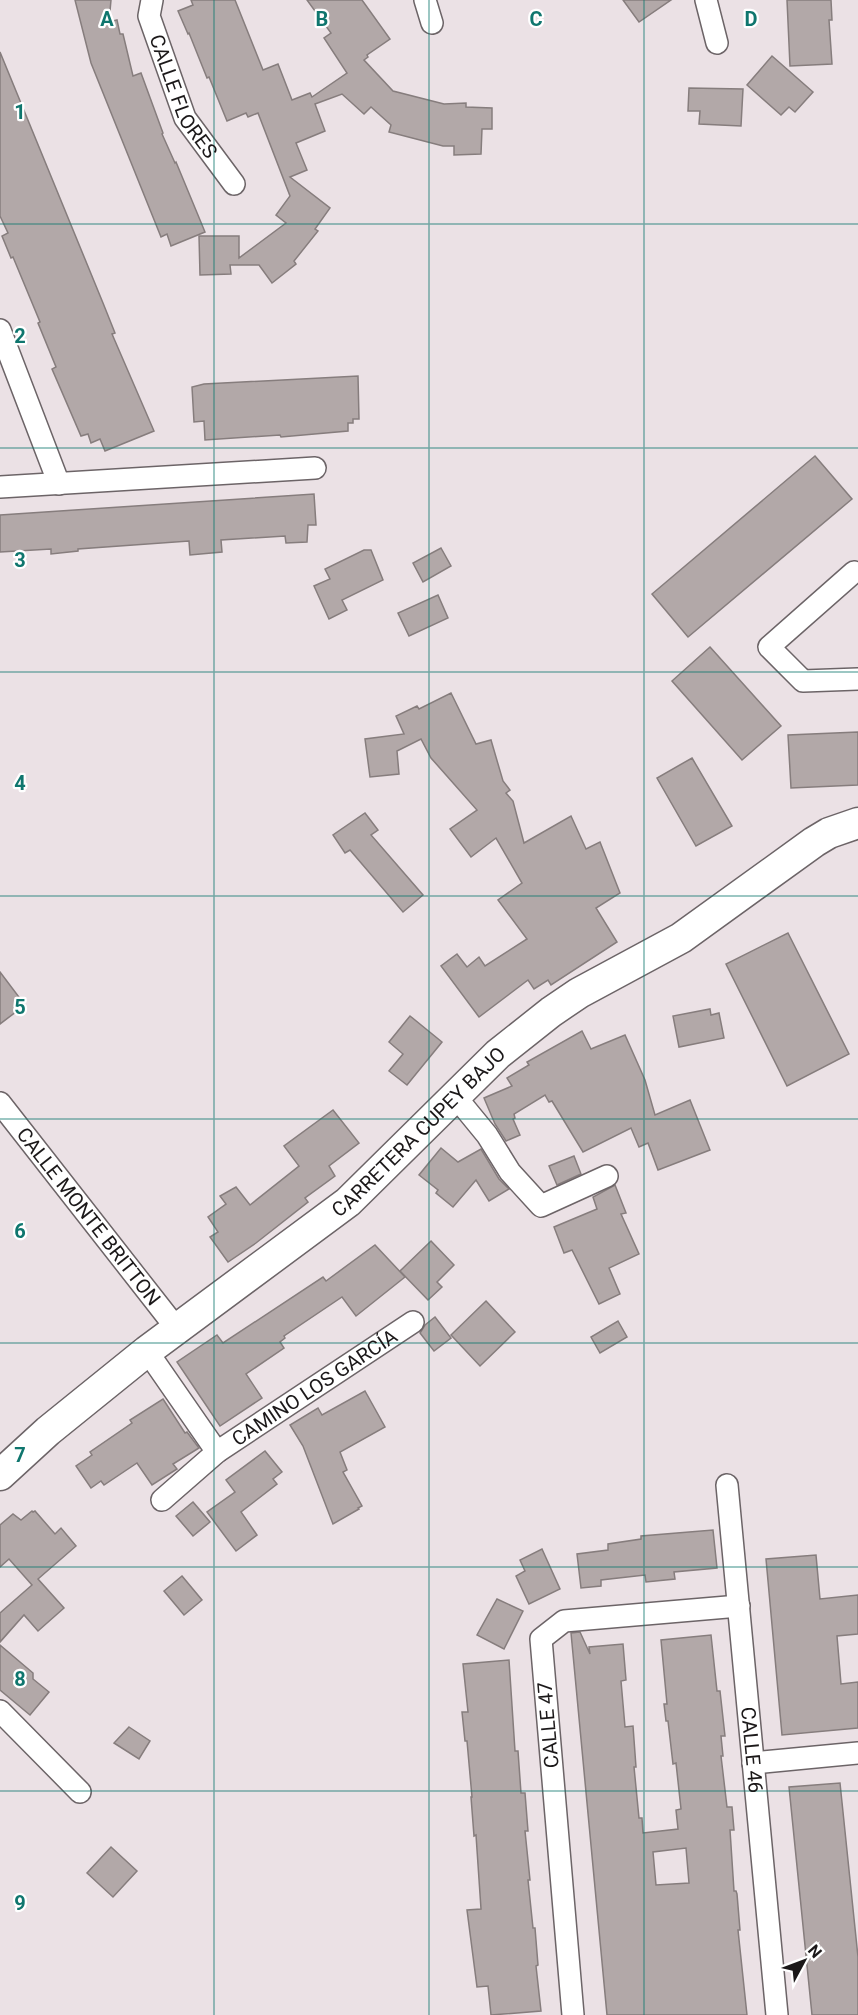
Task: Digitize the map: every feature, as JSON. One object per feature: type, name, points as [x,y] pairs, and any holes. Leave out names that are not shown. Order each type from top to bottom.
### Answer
[{"type":"street","name":"CALLE FLORES","points":[[152,0],[149,16],[185,118],[234,184]]},
{"type":"street","points":[[425,0],[432,23]]},
{"type":"street","points":[[706,0],[717,43]]},
{"type":"street","points":[[0,330],[59,484]]},
{"type":"street","points":[[0,487],[315,468]]},
{"type":"street","points":[[854,572],[769,647],[803,681],[858,679]]},
{"type":"street","name":"CARRETERA CUPEY BAJO","points":[[0,1475],[48,1431],[147,1351],[348,1202],[498,1053],[551,1012],[579,993],[681,938],[814,842],[829,833],[858,823]]},
{"type":"street","points":[[455,1096],[487,1135],[510,1172],[541,1206],[607,1176]]},
{"type":"street","name":"CALLE MONTE BRITTON","points":[[0,1103],[177,1329]]},
{"type":"street","name":"CAMINO LOS GARCÍA","points":[[162,1500],[217,1452],[413,1322]]},
{"type":"street","name":"CAMINO LOS GARCÍA","points":[[147,1351],[217,1452]]},
{"type":"street","name":"CALLE 46","points":[[727,1485],[777,2015]]},
{"type":"street","name":"CALLE 47","points":[[573,2015],[541,1639],[564,1621],[739,1606]]},
{"type":"street","points":[[0,1711],[80,1792]]},
{"type":"street","points":[[753,1763],[858,1753]]},
{"type":"building","points":[[75,0],[111,0],[109,22],[117,20],[120,34],[123,34],[133,76],[141,73],[162,134],[205,232],[171,246],[167,234],[161,237],[91,63]]},
{"type":"building","points":[[191,0],[235,0],[263,70],[278,64],[292,100],[310,93],[312,97],[347,73],[324,38],[331,33],[307,0],[362,0],[390,39],[367,55],[368,57],[364,60],[393,91],[444,104],[466,103],[466,107],[492,108],[492,129],[482,129],[481,154],[454,155],[454,146],[443,146],[389,132],[391,125],[371,107],[364,114],[342,94],[315,104],[325,131],[296,143],[307,170],[290,177],[330,208],[315,229],[318,231],[294,261],[296,264],[272,283],[259,265],[230,265],[231,274],[200,275],[199,236],[239,236],[239,258],[286,223],[276,215],[290,196],[258,113],[248,117],[246,113],[227,121],[178,11],[193,5]]},
{"type":"building","points":[[623,0],[671,0],[639,22]]},
{"type":"building","points":[[787,0],[831,0],[832,20],[829,20],[832,64],[790,66]]},
{"type":"building","points":[[0,52],[115,333],[112,334],[154,431],[105,451],[100,439],[91,443],[88,434],[81,436],[52,369],[56,367],[38,323],[40,322],[2,236],[8,233],[0,216]]},
{"type":"building","points":[[772,56],[813,92],[795,112],[789,107],[781,115],[747,85]]},
{"type":"building","points":[[689,88],[743,89],[741,126],[699,124],[700,111],[688,111]]},
{"type":"building","points":[[358,376],[359,419],[353,419],[353,423],[348,423],[348,431],[205,440],[204,421],[194,422],[192,387],[204,384]]},
{"type":"building","points":[[815,456],[852,499],[688,637],[652,594]]},
{"type":"building","points":[[314,494],[316,525],[308,525],[307,542],[286,543],[285,536],[221,540],[222,552],[190,555],[189,541],[78,549],[78,551],[51,554],[51,549],[0,552],[0,515]]},
{"type":"building","points":[[441,548],[451,566],[423,582],[413,563]]},
{"type":"building","points":[[364,550],[371,550],[383,580],[342,600],[347,610],[329,619],[314,586],[330,579],[325,569]]},
{"type":"building","points":[[438,595],[448,618],[409,636],[398,613]]},
{"type":"building","points":[[710,647],[781,726],[742,760],[672,681]]},
{"type":"building","points":[[451,693],[476,744],[491,740],[503,781],[510,790],[506,793],[513,801],[524,843],[571,816],[586,849],[600,842],[620,893],[596,908],[617,942],[551,985],[548,980],[534,989],[528,980],[479,1017],[441,966],[457,954],[467,967],[479,957],[485,966],[527,939],[498,900],[522,883],[496,838],[471,857],[450,829],[477,810],[431,758],[421,739],[397,751],[399,774],[370,777],[365,739],[404,734],[396,716],[417,706],[419,709]]},
{"type":"building","points":[[858,732],[858,785],[791,788],[788,735]]},
{"type":"building","points":[[692,758],[732,826],[696,846],[657,778]]},
{"type":"building","points":[[365,813],[378,830],[371,835],[423,895],[403,912],[350,850],[345,853],[333,835]]},
{"type":"building","points":[[788,933],[849,1054],[787,1086],[726,964]]},
{"type":"building","points":[[0,972],[25,1005],[0,1024]]},
{"type":"building","points":[[710,1009],[711,1015],[719,1013],[724,1038],[679,1047],[673,1016]]},
{"type":"building","points":[[410,1016],[442,1042],[407,1085],[389,1071],[403,1054],[389,1042]]},
{"type":"building","points":[[582,1031],[591,1049],[625,1035],[645,1080],[655,1115],[690,1100],[710,1150],[658,1170],[648,1143],[639,1147],[631,1128],[583,1152],[552,1101],[549,1102],[545,1095],[514,1114],[513,1119],[520,1135],[506,1141],[495,1124],[484,1098],[512,1086],[507,1078],[529,1065],[527,1062]]},
{"type":"building","points":[[333,1110],[359,1143],[329,1166],[335,1176],[305,1198],[308,1202],[228,1262],[210,1237],[218,1232],[208,1217],[226,1204],[220,1196],[236,1187],[250,1205],[299,1166],[284,1146]]},
{"type":"building","points":[[441,1148],[458,1162],[481,1149],[499,1179],[509,1189],[489,1201],[476,1180],[453,1207],[436,1193],[438,1190],[419,1175]]},
{"type":"building","points":[[574,1156],[581,1174],[557,1185],[549,1166]]},
{"type":"building","points":[[615,1185],[626,1213],[621,1214],[639,1254],[609,1268],[620,1294],[599,1304],[572,1250],[564,1253],[554,1227],[597,1209],[593,1197]]},
{"type":"building","points":[[431,1241],[454,1265],[437,1282],[442,1287],[428,1300],[400,1271]]},
{"type":"building","points":[[375,1245],[405,1277],[356,1316],[342,1297],[284,1336],[285,1338],[280,1342],[284,1348],[246,1374],[262,1398],[220,1426],[177,1362],[217,1335],[223,1343],[323,1277],[326,1281]]},
{"type":"building","points":[[486,1301],[515,1332],[480,1366],[451,1335]]},
{"type":"building","points":[[435,1317],[451,1338],[434,1351],[420,1333],[425,1325]]},
{"type":"building","points":[[618,1321],[627,1337],[600,1353],[591,1337]]},
{"type":"building","points":[[365,1391],[385,1427],[340,1452],[347,1470],[343,1472],[362,1506],[333,1524],[303,1446],[290,1425],[318,1408],[322,1415]]},
{"type":"building","points":[[163,1399],[185,1433],[187,1432],[199,1448],[173,1464],[177,1469],[152,1485],[137,1463],[104,1485],[101,1481],[91,1488],[76,1466],[92,1455],[90,1452],[132,1423],[130,1420]]},
{"type":"building","points":[[265,1451],[282,1472],[273,1479],[277,1484],[241,1512],[257,1535],[236,1551],[207,1512],[235,1492],[226,1480]]},
{"type":"building","points":[[193,1502],[210,1522],[193,1536],[176,1516]]},
{"type":"building","points":[[35,1511],[55,1534],[61,1528],[76,1546],[38,1579],[64,1608],[38,1631],[24,1615],[0,1642],[0,1613],[32,1585],[9,1559],[0,1567],[0,1525],[13,1514],[21,1520]]},
{"type":"building","points":[[713,1530],[717,1568],[674,1572],[675,1579],[646,1582],[645,1575],[601,1580],[601,1586],[581,1588],[577,1554],[608,1550],[608,1544],[641,1539],[641,1536]]},
{"type":"building","points":[[542,1549],[560,1589],[529,1604],[516,1576],[525,1571],[520,1560]]},
{"type":"building","points":[[816,1555],[820,1599],[858,1595],[858,1634],[837,1636],[841,1684],[858,1682],[858,1728],[782,1735],[766,1559]]},
{"type":"building","points":[[182,1576],[202,1600],[184,1615],[164,1591]]},
{"type":"building","points":[[497,1599],[523,1611],[504,1649],[477,1635]]},
{"type":"building","points":[[580,1632],[590,1654],[589,1647],[623,1644],[626,1680],[621,1681],[625,1727],[633,1726],[636,1767],[634,1767],[639,1818],[642,1818],[643,1833],[678,1829],[676,1810],[681,1809],[676,1763],[673,1764],[668,1721],[666,1721],[664,1704],[667,1704],[661,1640],[711,1635],[725,1736],[721,1736],[723,1756],[721,1756],[727,1807],[732,1807],[734,1830],[730,1830],[734,1891],[737,1894],[740,1930],[738,1930],[747,2015],[607,2015],[571,1633]],"holes":[[[686,1848],[689,1883],[656,1885],[653,1852]]]},
{"type":"building","points":[[0,1645],[33,1673],[33,1679],[49,1692],[30,1715],[0,1690]]},
{"type":"building","points":[[509,1660],[515,1751],[518,1751],[521,1793],[525,1793],[528,1831],[525,1831],[530,1880],[528,1880],[533,1928],[535,1928],[541,2011],[491,2015],[488,1986],[477,1987],[467,1910],[481,1909],[467,1741],[465,1741],[462,1712],[468,1712],[463,1664]]},
{"type":"building","points":[[129,1727],[150,1741],[139,1759],[114,1743]]},
{"type":"building","points":[[840,1783],[858,1957],[858,2015],[812,2015],[789,1787]]},
{"type":"building","points":[[111,1847],[137,1871],[113,1897],[87,1873]]}]
